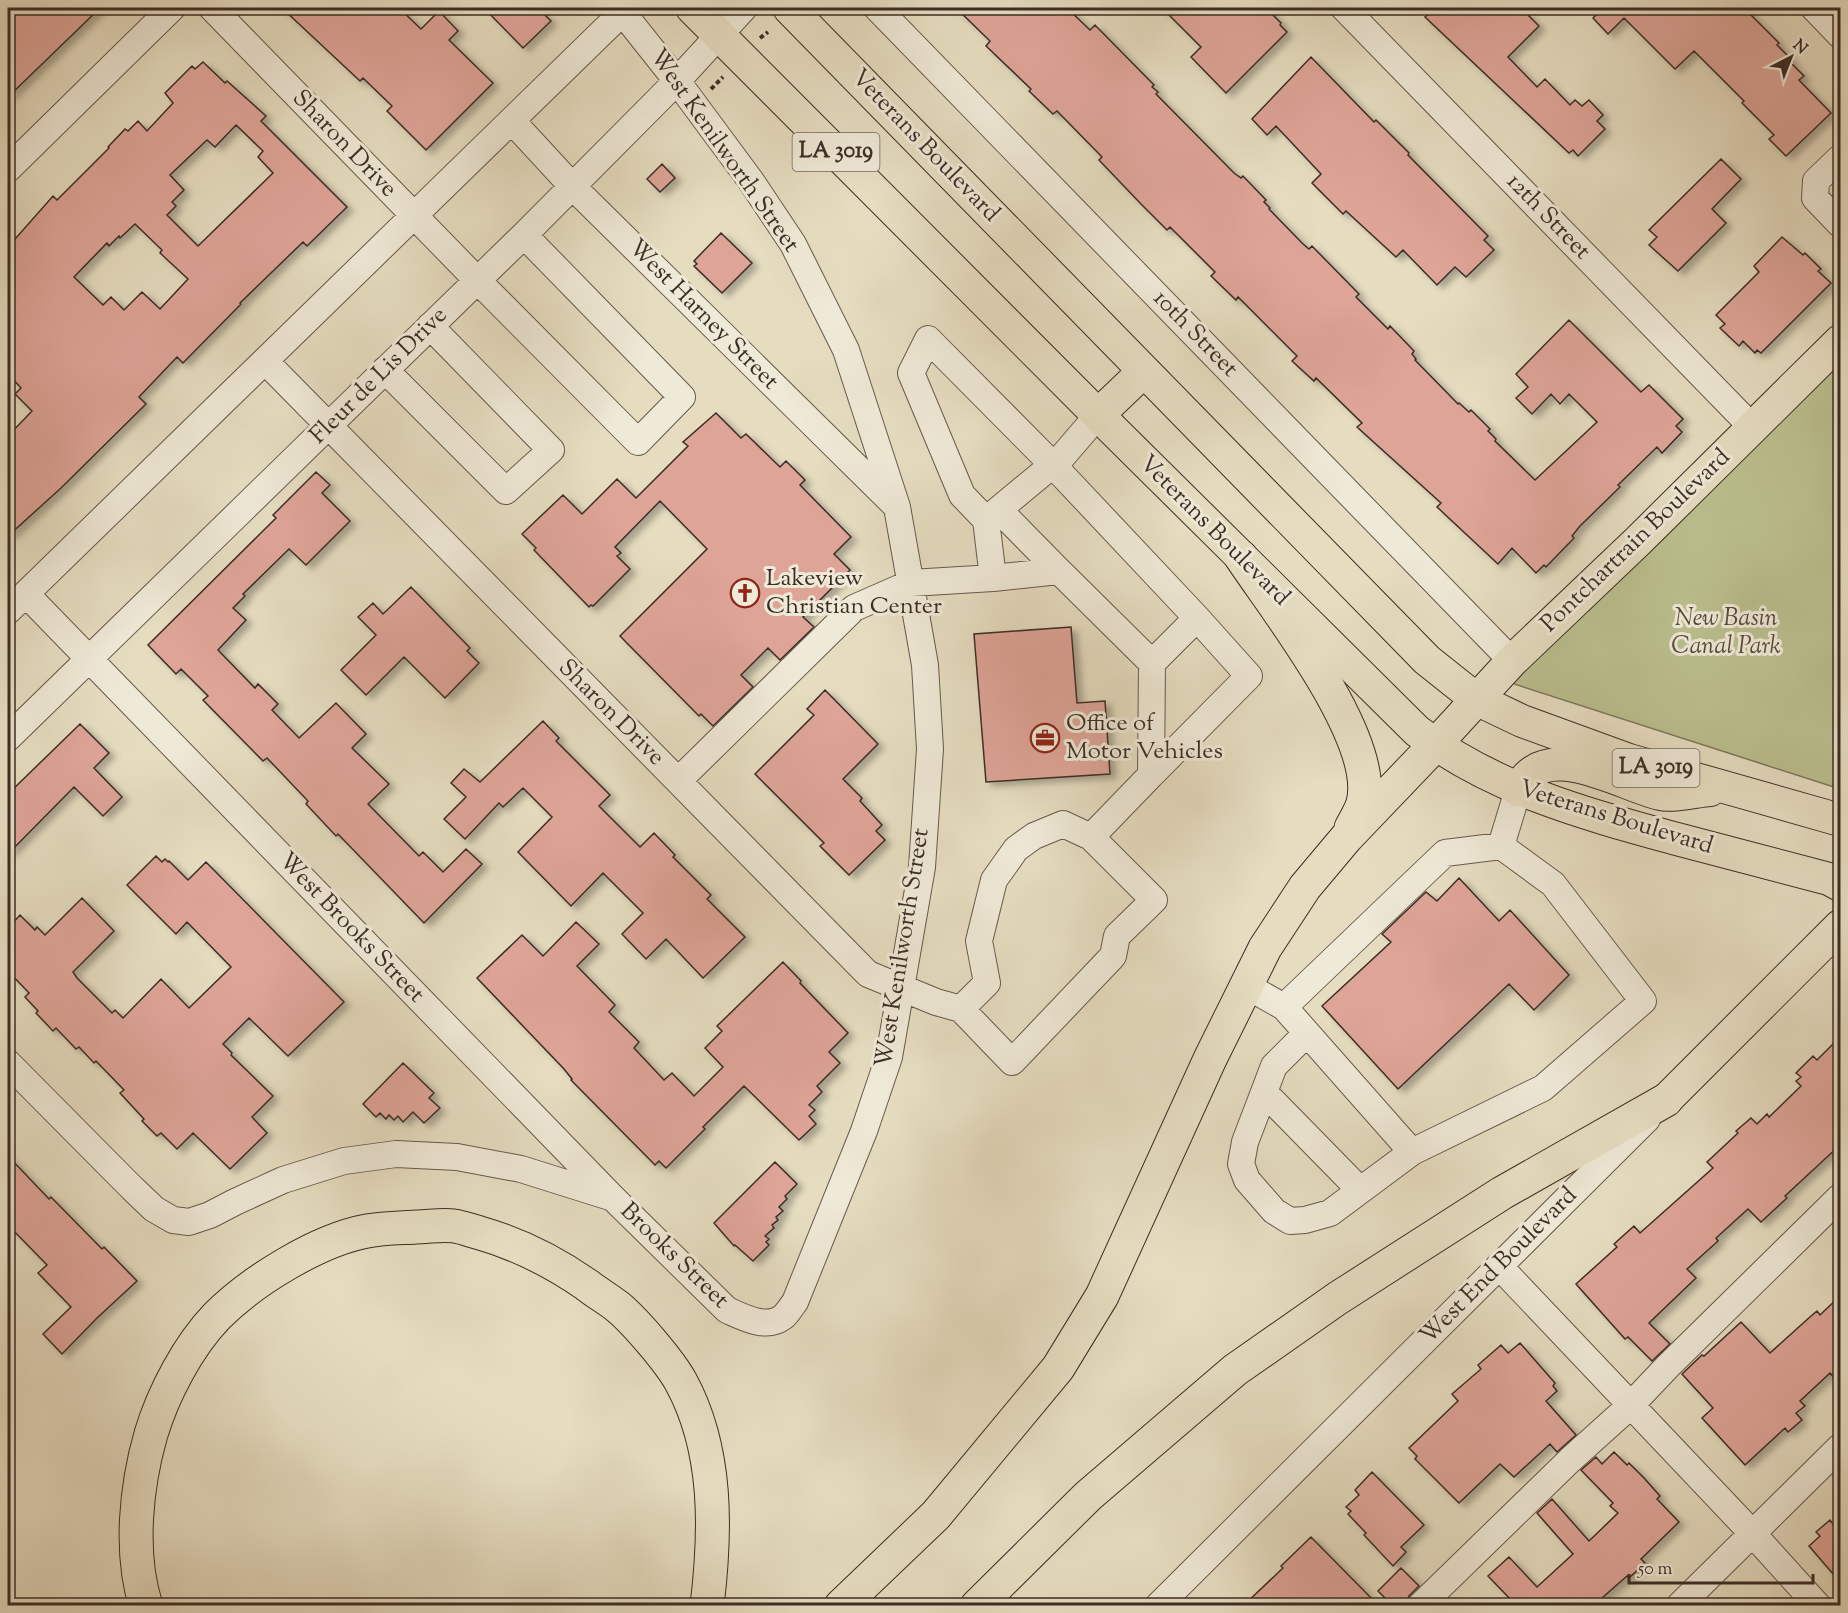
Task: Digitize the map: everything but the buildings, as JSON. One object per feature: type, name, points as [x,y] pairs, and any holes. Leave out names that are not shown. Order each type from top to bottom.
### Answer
[{"type":"highway","points":[[1241,557],[1341,707],[1364,776],[1363,802],[1347,837]]},
{"type":"highway","points":[[841,1605],[936,1515],[1058,1368],[1102,1296],[1264,948],[1305,886],[1347,837],[1435,745]]},
{"type":"highway","points":[[977,1605],[1088,1496],[1235,1370],[1338,1298],[1502,1193],[1666,1100]]},
{"type":"highway","points":[[146,1605],[137,1556],[137,1506],[143,1462],[158,1410],[175,1376],[216,1317],[244,1293],[284,1265],[331,1241],[366,1231],[454,1226],[510,1242],[569,1273],[619,1308],[658,1351],[680,1382],[697,1422],[707,1458],[714,1523],[706,1605]]},
{"type":"main road","name":"Veterans Boulevard","points":[[692,8],[1391,708],[1435,745],[1458,760],[1518,790],[1615,822],[1829,879],[1840,885]]},
{"type":"main road","name":"Veterans Boulevard","points":[[789,8],[1427,660],[1476,699],[1522,722],[1629,760],[1840,820]]},
{"type":"main road","name":"Pontchartrain Boulevard","points":[[1435,745],[1512,661],[1638,541],[1840,341]]},
{"type":"main road","points":[[1098,415],[1144,371]]},
{"type":"main road","points":[[1518,790],[1527,776],[1537,769],[1556,764],[1585,768],[1662,795],[1726,788]]},
{"type":"main road","name":"West End Boulevard","points":[[1666,1100],[1840,926]]},
{"type":"street","points":[[8,170],[172,8]]},
{"type":"street","name":"Sharon Drive","points":[[212,8],[638,442],[682,398],[524,235]]},
{"type":"street","name":"Fleur de Lis Drive","points":[[8,738],[524,235],[677,81],[744,8]]},
{"type":"street","name":"10th Street","points":[[878,8],[1512,661]]},
{"type":"street","name":"12th Street","points":[[1344,8],[1752,427]]},
{"type":"street","points":[[1814,8],[1840,35]]},
{"type":"street","points":[[8,611],[512,121],[623,9]]},
{"type":"street","name":"West Kenilworth Street","points":[[623,9],[751,182],[793,244],[846,350],[897,507],[925,665],[930,750],[922,867],[889,1057],[864,1131],[795,1302],[782,1318],[770,1323]]},
{"type":"street","name":"West Harney Street","points":[[512,121],[572,186],[897,507]]},
{"type":"street","points":[[1840,158],[1816,181],[1815,198],[1840,224]]},
{"type":"street","points":[[385,370],[506,491],[551,450],[430,326]]},
{"type":"street","points":[[1091,837],[1249,676],[1053,465],[928,339],[911,373],[962,495],[992,515],[1059,571],[1152,663]]},
{"type":"street","name":"Sharon Drive","points":[[265,361],[868,974],[936,1002],[961,1009]]},
{"type":"street","points":[[992,515],[1062,458],[1098,415]]},
{"type":"street","points":[[992,515],[993,578]]},
{"type":"street","points":[[678,781],[854,608],[911,583],[1059,571]]},
{"type":"street","name":"West Brooks Street","points":[[26,594],[613,1198]]},
{"type":"street","points":[[1151,775],[1152,663],[1197,618]]},
{"type":"street","points":[[1501,846],[1518,790]]},
{"type":"street","points":[[1063,824],[1091,837],[1154,900],[1117,936],[1113,956],[1012,1062],[961,1009],[987,983],[980,941],[994,880],[1016,849],[1034,836],[1063,824]]},
{"type":"street","points":[[1284,1007],[1445,853],[1501,846],[1553,884],[1643,1001],[1543,1088],[1412,1152],[1330,1213],[1305,1220],[1290,1221],[1274,1211],[1247,1180],[1241,1164],[1245,1142],[1274,1066],[1307,1033]]},
{"type":"street","points":[[1245,985],[1284,1007],[1412,1152]]},
{"type":"street","points":[[8,1063],[139,1195],[154,1209],[173,1220],[189,1222],[210,1215],[283,1180],[344,1161],[396,1154],[457,1157],[521,1169],[613,1198]]},
{"type":"street","points":[[1264,1092],[1360,1190]]},
{"type":"street","name":"West End Boulevard","points":[[1158,1605],[1666,1100]]},
{"type":"street","points":[[1420,1605],[1570,1460],[1631,1405],[1840,1197]]},
{"type":"street","name":"Brooks Street","points":[[613,1198],[727,1310],[751,1320],[770,1323]]},
{"type":"street","points":[[1499,1266],[1818,1605]]},
{"type":"street","points":[[1679,1605],[1840,1447]]},
{"type":"path","points":[[703,94],[727,72]]},
{"type":"green space","name":"New Basin Canal Park","points":[[1840,362],[1840,789],[1511,683]]},
{"type":"place","name":"Lakeview Christian Center","points":[[745,593]]},
{"type":"place","name":"Office of Motor Vehicles","points":[[1045,738]]}]
